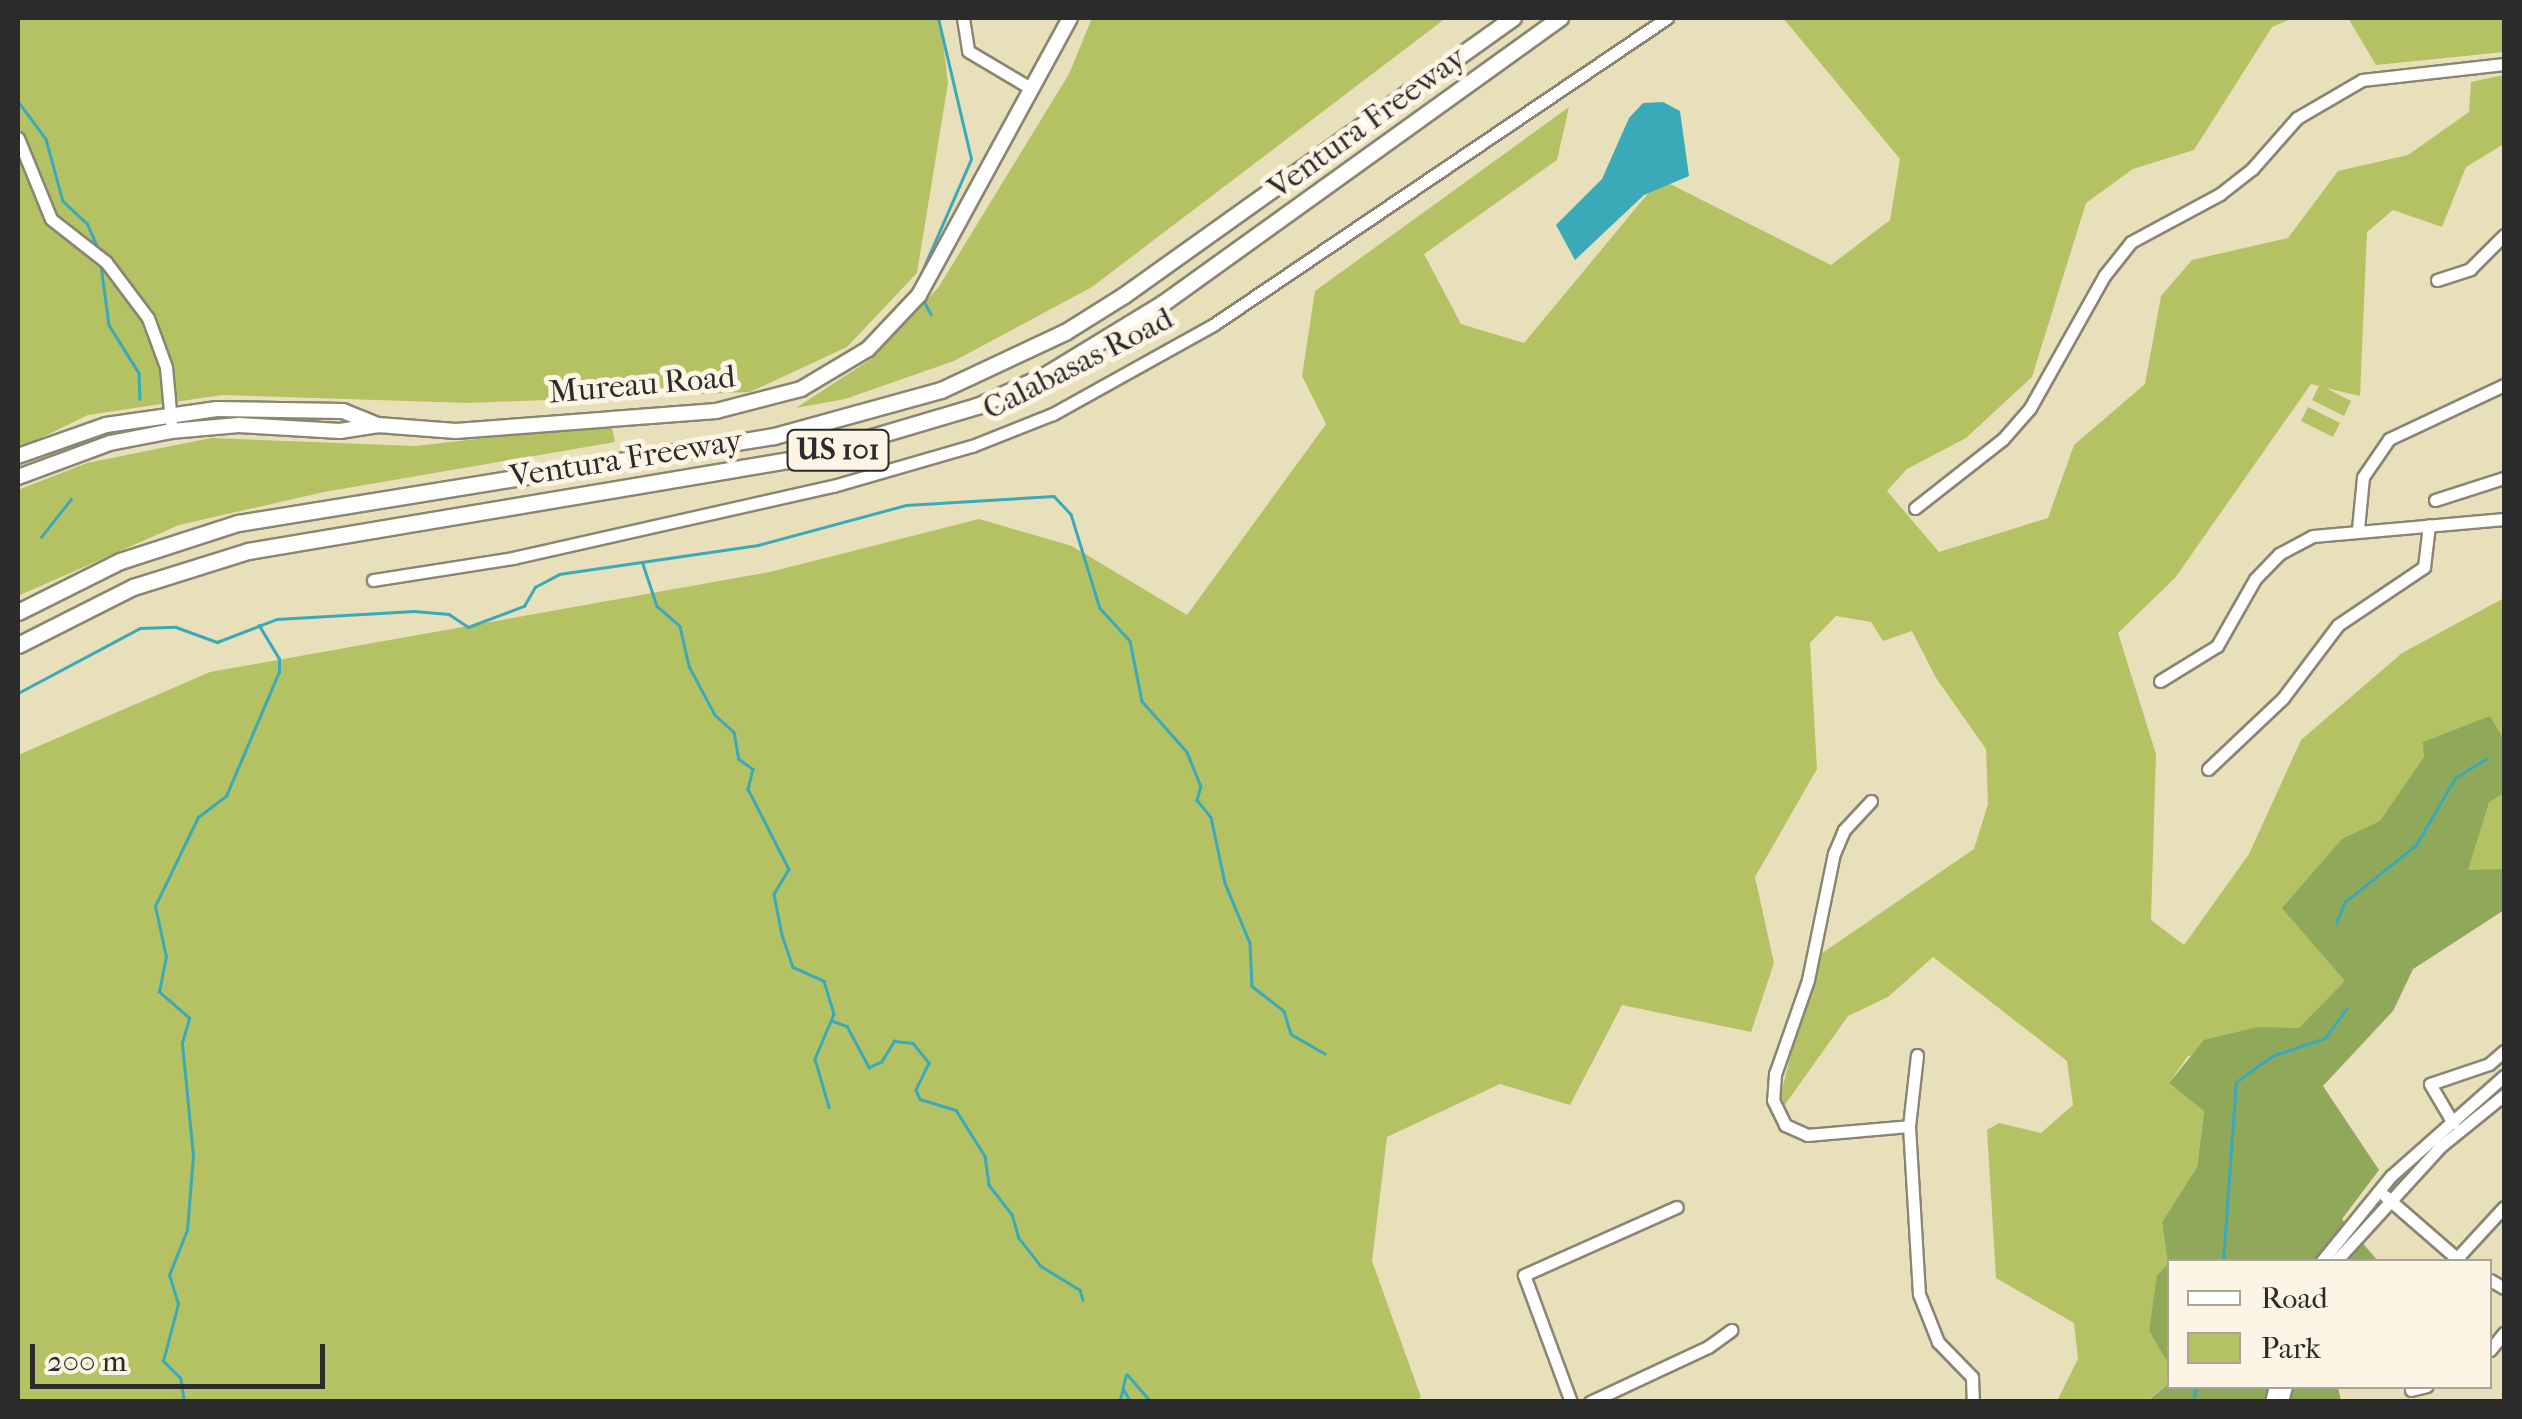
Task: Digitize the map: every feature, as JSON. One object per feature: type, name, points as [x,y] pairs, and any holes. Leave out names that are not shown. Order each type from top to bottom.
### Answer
[{"type":"highway","name":"Ventura Freeway","points":[[18,612],[120,561],[238,523],[774,436],[941,390],[1065,332],[1124,295],[1513,18]]},
{"type":"highway","name":"Ventura Freeway","points":[[18,645],[133,587],[248,551],[801,458],[977,406],[1060,367],[1148,313],[1560,18]]},
{"type":"main road","name":"Mureau Road","points":[[18,477],[110,443],[171,431],[240,426],[340,431],[378,425],[456,431],[716,411],[773,399],[834,372],[868,349],[919,295],[1070,18]]},
{"type":"main road","name":"Mureau Road","points":[[18,456],[106,425],[170,413],[344,412],[378,425]]},
{"type":"street","points":[[963,18],[968,51],[1032,89]]},
{"type":"street","name":"Calabasas Road","points":[[373,580],[513,558],[833,486],[972,446],[1053,414],[1212,325],[1667,18]]},
{"type":"street","points":[[1915,508],[2003,439],[2030,408],[2104,276],[2131,242],[2220,194],[2252,169],[2297,118],[2362,80],[2504,64]]},
{"type":"street","points":[[18,138],[51,219],[102,258],[160,342],[171,431]]},
{"type":"street","points":[[2437,280],[2470,268],[2504,235]]},
{"type":"street","points":[[2358,530],[2363,476],[2389,439],[2504,385]]},
{"type":"street","points":[[2436,500],[2504,478]]},
{"type":"street","points":[[2160,681],[2217,646],[2255,579],[2279,554],[2313,536],[2504,519]]},
{"type":"street","points":[[2208,769],[2283,698],[2338,625],[2424,567],[2428,525]]},
{"type":"street","points":[[1871,801],[1844,830],[1834,853],[1808,980],[1772,1100],[1786,1125],[1806,1135],[1909,1126]]},
{"type":"street","points":[[2459,1130],[2430,1084],[2489,1064],[2504,1052]]},
{"type":"street","points":[[1917,1055],[1909,1126],[1918,1294],[1938,1342],[1972,1377],[1973,1402]]},
{"type":"street","points":[[2324,1259],[2378,1190],[2450,1119],[2504,1076]]},
{"type":"street","points":[[2338,1259],[2389,1199],[2459,1130],[2504,1094]]},
{"type":"street","points":[[2378,1190],[2458,1259]]},
{"type":"street","points":[[1571,1402],[1524,1275],[1678,1207]]},
{"type":"street","points":[[2460,1259],[2504,1207]]},
{"type":"street","points":[[1590,1402],[1708,1347],[1731,1330]]},
{"type":"street","points":[[2411,1390],[2415,1389]]},
{"type":"green space","points":[[18,18],[940,18],[948,83],[917,273],[847,347],[750,392],[468,403],[222,395],[88,415],[18,449]]},
{"type":"green space","points":[[1092,18],[1446,18],[1092,287],[954,361],[845,399],[796,408],[868,361],[938,288],[1069,74]]},
{"type":"green space","points":[[1783,18],[2293,18],[2272,27],[2194,150],[2133,169],[2086,203],[2032,377],[1966,438],[1907,469],[1887,491],[1939,552],[2048,518],[2074,445],[2145,384],[2161,296],[2192,260],[2288,238],[2338,171],[2408,155],[2469,112],[2471,82],[2504,75],[2504,144],[2466,167],[2442,227],[2393,210],[2367,232],[2360,396],[2326,388],[2351,401],[2344,416],[2312,400],[2319,386],[2311,384],[2175,578],[2118,633],[2156,754],[2151,920],[2184,945],[2249,854],[2301,740],[2402,653],[2504,598],[2504,910],[2413,969],[2393,1011],[2188,1056],[2169,1083],[2204,1110],[2197,1167],[2162,1222],[2167,1268],[2149,1331],[2167,1362],[2167,1379],[2166,1386],[2146,1401],[2057,1401],[2078,1359],[2074,1323],[1996,1278],[1987,1130],[1999,1123],[2041,1133],[2073,1105],[2067,1061],[1933,957],[1888,997],[1848,1016],[1784,1106],[1781,1094],[1815,958],[1974,849],[1988,804],[1986,749],[1936,678],[1912,631],[1883,641],[1871,622],[1836,616],[1810,643],[1817,769],[1755,877],[1774,963],[1751,1032],[1622,1005],[1570,1105],[1500,1084],[1387,1137],[1372,1261],[1421,1397],[1415,1401],[18,1401],[18,755],[210,672],[770,572],[979,519],[1072,546],[1187,615],[1326,424],[1302,376],[1315,291],[1569,107],[1557,160],[1424,254],[1461,324],[1524,343],[1660,179],[1831,265],[1890,220],[1900,159]]},
{"type":"green space","points":[[2348,18],[2504,18],[2504,52],[2376,65]]},
{"type":"green space","points":[[2308,407],[2340,423],[2333,437],[2301,421]]},
{"type":"green space","points":[[611,424],[615,442],[324,492],[179,525],[18,596],[18,490],[87,463],[211,438],[415,446]]},
{"type":"green space","points":[[2490,716],[2504,740],[2504,793],[2489,802],[2468,870],[2504,869],[2504,910],[2413,969],[2393,1011],[2323,1086],[2379,1170],[2342,1219],[2376,1259],[2167,1259],[2162,1222],[2197,1167],[2204,1111],[2169,1083],[2204,1040],[2258,1027],[2299,1028],[2345,981],[2282,908],[2342,839],[2380,821],[2424,757],[2423,742]]},
{"type":"green space","points":[[2167,1266],[2167,1362],[2149,1331],[2157,1275]]},
{"type":"green space","points":[[2167,1381],[2167,1389],[2338,1389],[2341,1401],[2146,1402],[2166,1386]]},
{"type":"water","points":[[1663,102],[1680,111],[1689,176],[1644,195],[1575,260],[1556,225],[1602,179],[1629,118],[1643,103]]},
{"type":"waterway","points":[[916,285],[971,159],[938,18]]},
{"type":"waterway","points":[[18,64],[18,86]]},
{"type":"waterway","points":[[18,101],[46,139],[63,201],[87,223],[100,252]]},
{"type":"waterway","points":[[101,265],[109,325],[139,373],[140,399]]},
{"type":"waterway","points":[[924,301],[931,314]]},
{"type":"waterway","points":[[18,693],[140,628],[176,627],[217,642],[277,619],[414,611],[449,614],[468,627],[524,606],[535,587],[559,574],[758,545],[906,505],[1054,496],[1071,514],[1100,608],[1130,641],[1142,701],[1187,752],[1201,786],[1197,800],[1211,817],[1225,883],[1250,943],[1252,986],[1284,1011],[1291,1034],[1325,1054]]},
{"type":"waterway","points":[[41,537],[71,499]]},
{"type":"waterway","points":[[643,564],[657,606],[680,626],[689,666],[715,715],[734,732],[739,759],[753,769],[748,789],[789,869],[774,894],[782,935],[793,967],[824,981],[834,1014],[815,1059],[829,1107]]},
{"type":"waterway","points":[[184,1402],[180,1378],[163,1361],[178,1304],[169,1275],[187,1230],[193,1156],[182,1043],[189,1018],[159,992],[166,957],[155,906],[198,817],[226,796],[279,672],[279,659],[259,626]]},
{"type":"waterway","points":[[2336,923],[2345,902],[2416,845],[2455,778],[2485,759]]},
{"type":"waterway","points":[[2223,1259],[2236,1082],[2272,1056],[2325,1038],[2346,1009]]},
{"type":"waterway","points":[[833,1021],[847,1026],[869,1067],[881,1062],[894,1041],[913,1043],[929,1063],[916,1090],[920,1099],[956,1110],[985,1156],[989,1185],[1012,1214],[1019,1238],[1041,1266],[1080,1290],[1083,1300]]},
{"type":"waterway","points":[[1127,1374],[1151,1402]]},
{"type":"waterway","points":[[1126,1376],[1123,1389],[1131,1402]]},
{"type":"waterway","points":[[1119,1402],[1123,1389]]},
{"type":"waterway","points":[[2193,1402],[2195,1389]]}]
